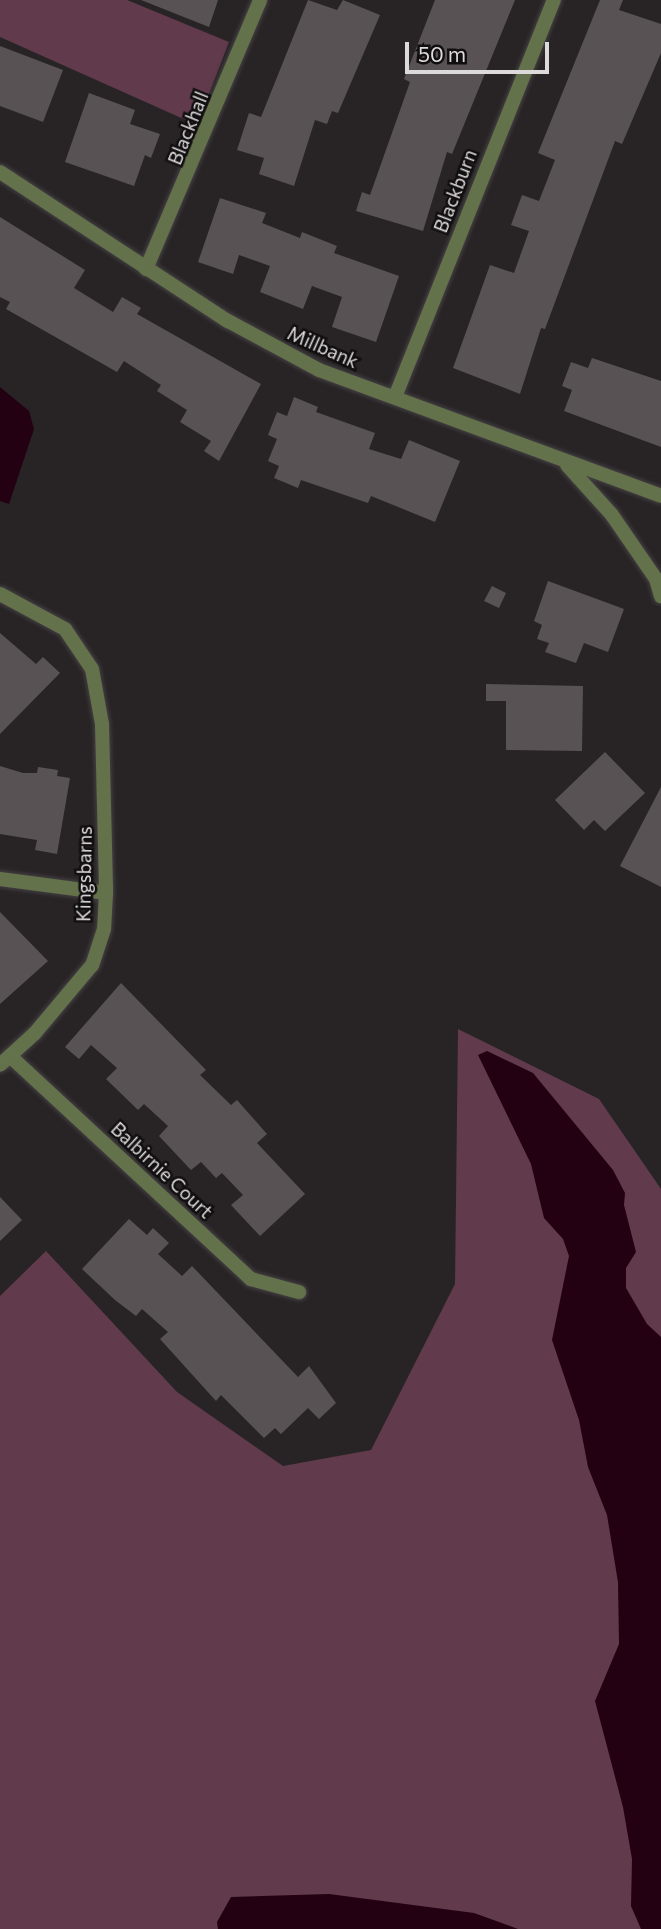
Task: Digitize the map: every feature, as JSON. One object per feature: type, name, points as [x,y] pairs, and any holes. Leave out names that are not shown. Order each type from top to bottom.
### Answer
[{"type":"street","name":"Blackhall","points":[[146,269],[260,0]]},
{"type":"street","name":"Blackburn","points":[[395,397],[554,0]]},
{"type":"street","name":"Millbank","points":[[0,172],[228,321],[318,370],[661,496]]},
{"type":"street","points":[[561,460],[612,515],[656,579],[660,592]]},
{"type":"street","name":"Kingsbarns","points":[[0,594],[65,629],[85,653],[97,687],[106,893],[104,929],[92,965],[5,1060]]},
{"type":"street","points":[[0,879],[106,893]]},
{"type":"street","name":"Balbirnie Court","points":[[5,1060],[251,1279],[299,1292]]},
{"type":"shaded area","points":[[0,0],[127,0],[229,42],[197,125],[0,37]]},
{"type":"shaded area","points":[[0,387],[29,411],[34,429],[9,504],[0,501]]},
{"type":"shaded area","points":[[458,1029],[599,1099],[661,1189],[661,1929],[0,1929],[0,1296],[46,1251],[177,1392],[283,1466],[371,1450],[455,1284]]},
{"type":"shaded area","points":[[487,1051],[533,1073],[613,1170],[625,1193],[624,1205],[636,1252],[626,1268],[626,1288],[647,1324],[661,1337],[661,1929],[641,1929],[631,1906],[632,1859],[623,1807],[595,1701],[619,1644],[618,1582],[607,1515],[588,1467],[579,1420],[552,1340],[569,1256],[563,1239],[544,1218],[531,1164],[478,1055]]},
{"type":"shaded area","points":[[329,1894],[474,1913],[518,1929],[218,1929],[217,1922],[231,1897]]},
{"type":"building","points":[[141,0],[218,0],[209,27]]},
{"type":"building","points":[[308,0],[337,10],[343,0],[380,15],[338,113],[332,111],[327,124],[315,120],[294,186],[259,174],[264,158],[237,150],[249,113],[261,117]]},
{"type":"building","points":[[435,0],[515,0],[452,154],[447,152],[423,231],[356,211],[362,192],[370,195],[410,82],[404,79]]},
{"type":"building","points":[[600,0],[623,0],[619,10],[661,24],[661,53],[622,144],[615,141],[545,329],[541,328],[520,394],[453,368],[490,265],[514,273],[529,231],[511,225],[522,195],[539,201],[555,160],[538,153]]},
{"type":"building","points":[[0,46],[63,70],[43,122],[0,106]]},
{"type":"building","points":[[89,93],[135,110],[130,124],[160,134],[151,158],[145,155],[134,186],[65,162]]},
{"type":"building","points":[[220,198],[266,213],[262,223],[300,238],[302,232],[337,246],[334,253],[399,276],[376,342],[332,327],[342,297],[312,286],[303,309],[260,292],[270,266],[239,255],[233,274],[198,262]]},
{"type":"building","points":[[0,217],[85,270],[74,288],[113,312],[122,297],[141,308],[137,314],[261,384],[219,461],[204,451],[211,441],[180,422],[187,410],[157,391],[161,385],[124,361],[117,372],[6,309],[10,302],[0,297]]},
{"type":"building","points":[[592,358],[661,381],[661,447],[564,411],[572,390],[562,386],[571,362],[588,368]]},
{"type":"building","points":[[294,397],[318,407],[316,412],[375,433],[369,449],[401,459],[409,440],[460,461],[435,522],[371,496],[368,503],[301,480],[298,488],[274,478],[279,466],[268,461],[277,439],[268,435],[277,412],[287,416]]},
{"type":"building","points":[[548,581],[624,609],[608,652],[584,643],[576,663],[545,652],[549,643],[537,639],[542,625],[534,621]]},
{"type":"building","points":[[492,586],[506,593],[499,608],[484,601]]},
{"type":"building","points":[[0,633],[36,664],[43,657],[60,673],[0,734]]},
{"type":"building","points":[[486,684],[583,686],[582,751],[506,750],[506,701],[486,701]]},
{"type":"building","points":[[605,752],[645,793],[605,831],[594,820],[584,830],[555,800]]},
{"type":"building","points":[[0,766],[23,773],[37,773],[38,767],[58,770],[57,776],[70,778],[57,854],[35,850],[37,840],[0,834]]},
{"type":"building","points":[[661,787],[661,887],[620,866]]},
{"type":"building","points":[[0,912],[48,961],[0,1004]]},
{"type":"building","points":[[121,983],[206,1070],[200,1075],[231,1105],[237,1100],[267,1134],[257,1143],[305,1194],[260,1236],[231,1205],[243,1195],[222,1173],[216,1178],[201,1162],[191,1170],[159,1136],[168,1126],[144,1104],[138,1110],[106,1079],[117,1068],[91,1045],[79,1059],[65,1047]]},
{"type":"building","points":[[0,1197],[22,1220],[0,1241]]},
{"type":"building","points":[[129,1219],[147,1235],[153,1228],[169,1243],[158,1254],[182,1276],[192,1266],[298,1377],[309,1366],[336,1403],[319,1419],[308,1408],[281,1434],[275,1428],[264,1438],[221,1395],[216,1401],[160,1339],[168,1332],[142,1309],[136,1316],[82,1269]]}]
